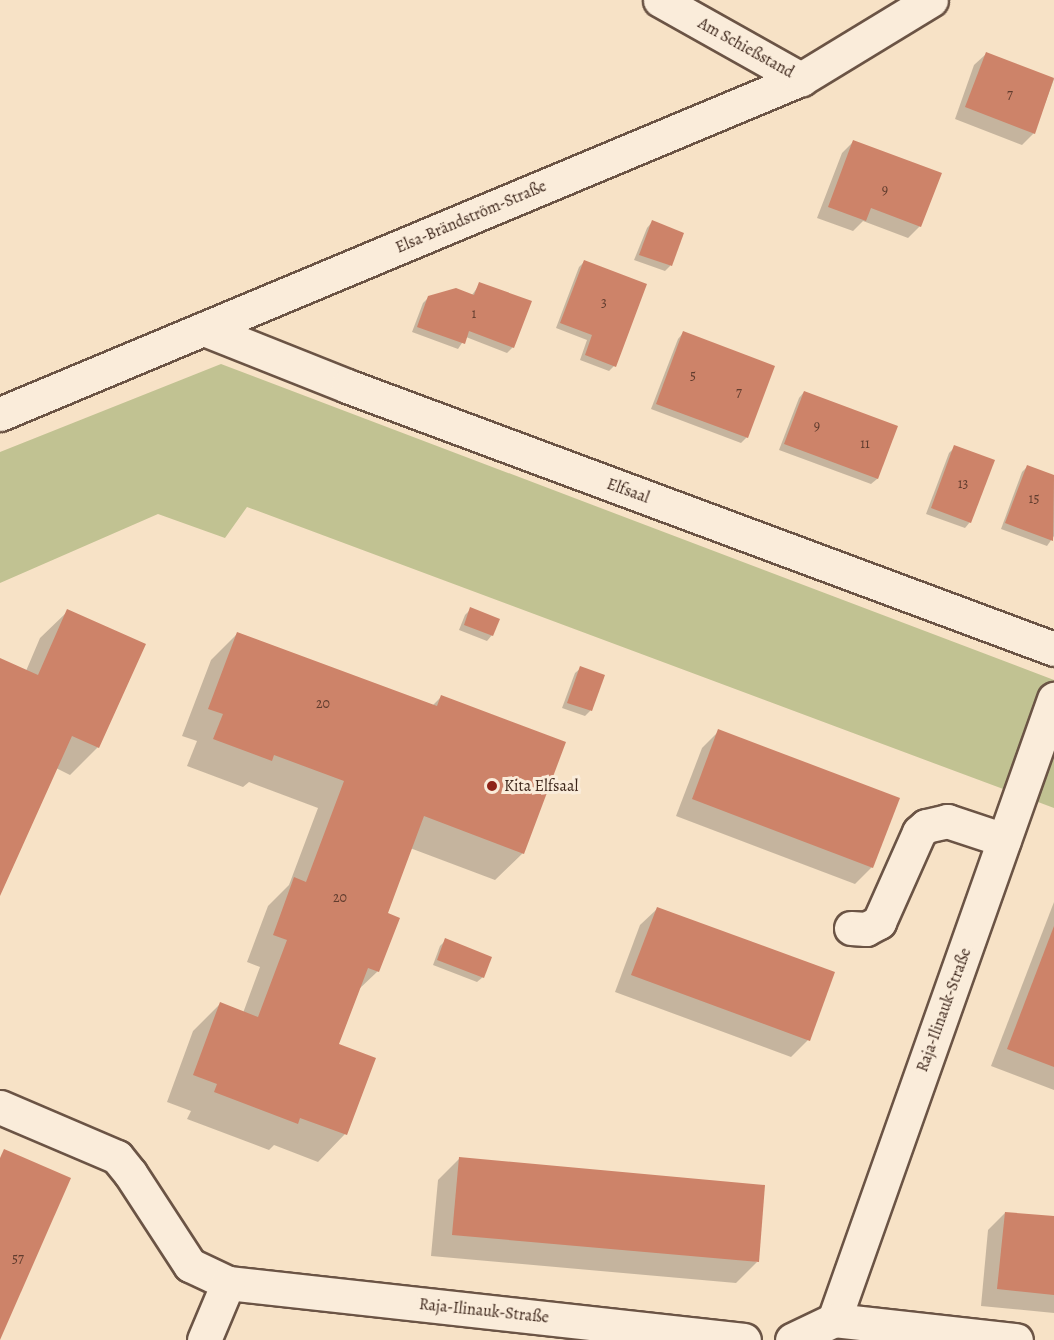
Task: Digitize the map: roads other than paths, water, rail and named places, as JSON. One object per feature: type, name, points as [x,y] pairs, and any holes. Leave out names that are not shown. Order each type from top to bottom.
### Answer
[{"type":"street","name":"Am Schießstand","points":[[660,0],[801,79]]},
{"type":"street","name":"Elsa-Brändström-Straße","points":[[0,414],[801,79],[931,0]]},
{"type":"street","name":"Elfsaal","points":[[204,328],[347,386],[1054,649]]},
{"type":"street","name":"Raja-Ilinauk-Straße","points":[[834,1320],[1054,699]]},
{"type":"street","points":[[851,928],[866,929],[879,922],[919,832],[926,826],[947,822],[1004,840]]},
{"type":"street","name":"Raja-Ilinauk-Straße","points":[[0,1107],[117,1157],[190,1265],[228,1283],[744,1340]]},
{"type":"street","points":[[204,1340],[228,1283]]},
{"type":"street","points":[[792,1340],[834,1320],[1016,1340]]},
{"type":"place","name":"Kita Elfsaal","points":[[492,786]]}]
